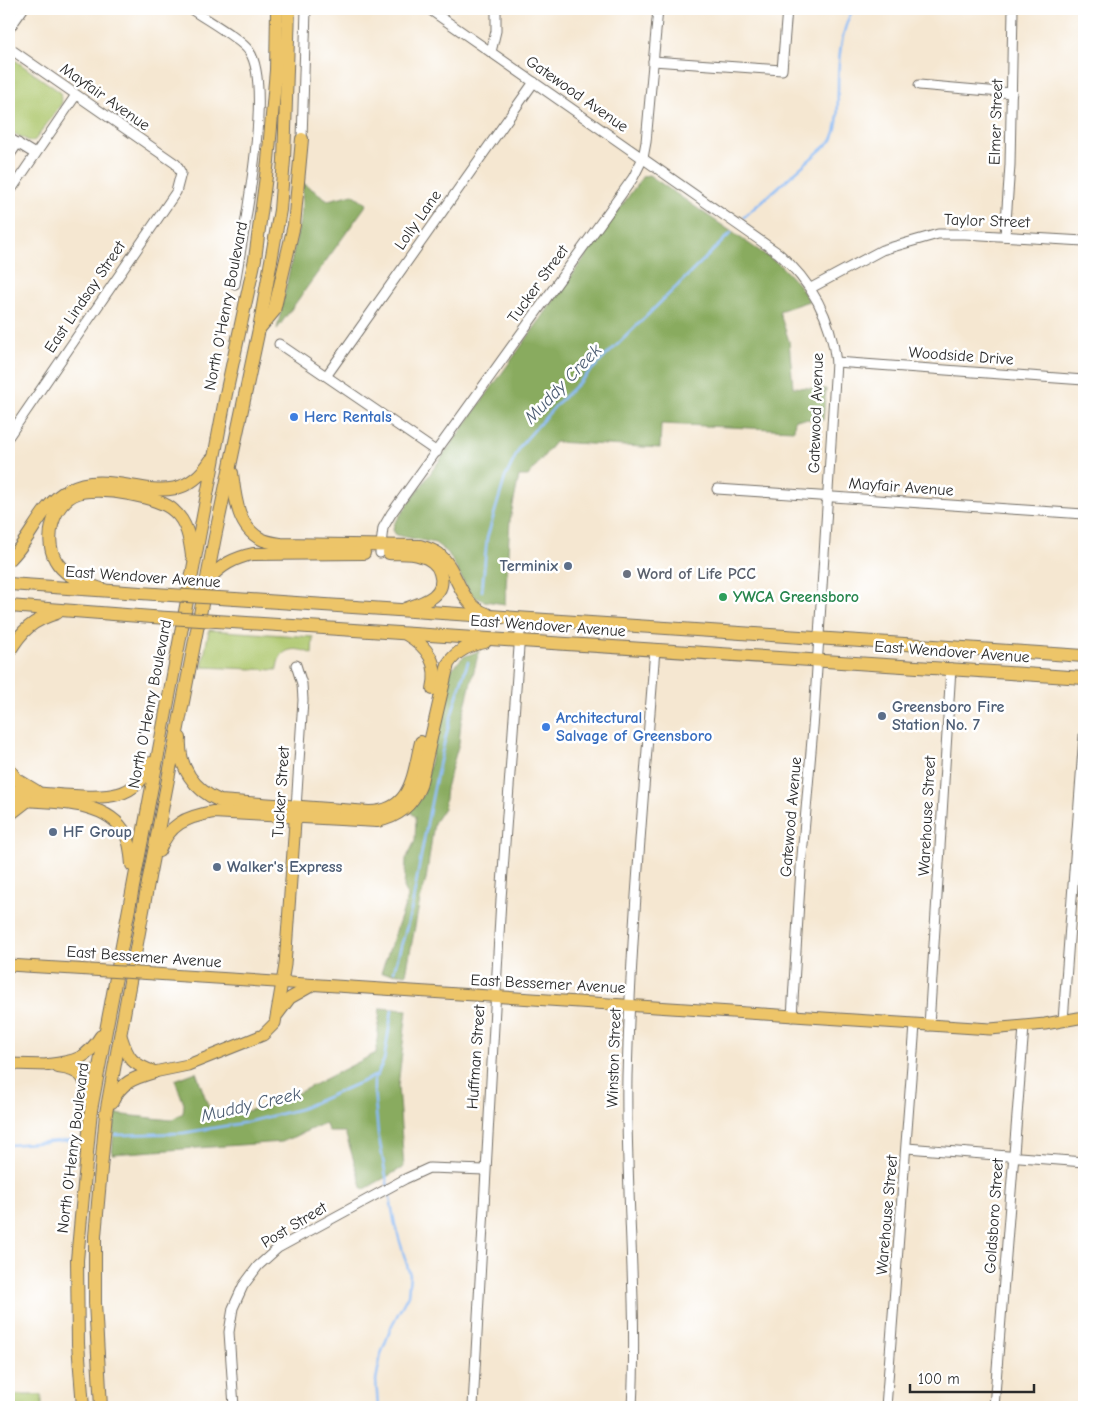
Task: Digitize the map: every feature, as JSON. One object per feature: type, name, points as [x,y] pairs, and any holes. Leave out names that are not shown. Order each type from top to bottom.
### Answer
[{"type":"highway","name":"North O'Henry Boulevard","points":[[83,1407],[78,1344],[77,1260],[91,1110],[159,745],[250,282],[268,161],[276,70],[277,9]]},
{"type":"highway","name":"North O'Henry Boulevard","points":[[101,1407],[95,1303],[95,1236],[106,1113],[180,716],[259,329],[280,210],[289,9]]},
{"type":"highway","points":[[259,329],[274,311],[294,225],[302,139]]},
{"type":"highway","points":[[9,560],[52,502],[66,490],[84,482],[107,482],[149,490],[168,490],[187,485],[203,473],[215,454]]},
{"type":"highway","points":[[231,460],[235,497],[240,514],[247,527],[261,539],[281,544],[380,549],[420,555],[439,568],[442,584],[436,594],[430,600],[401,611]]},
{"type":"highway","points":[[104,590],[76,580],[57,564],[50,542],[52,520],[62,506],[77,493],[95,490],[116,492],[158,502],[174,510],[185,526],[191,543],[193,569]]},
{"type":"highway","points":[[206,582],[218,569],[236,558],[253,554],[420,546],[436,552],[447,562],[459,589],[470,603],[480,612],[494,617]]},
{"type":"highway","name":"East Wendover Avenue","points":[[9,584],[1084,656]]},
{"type":"highway","name":"East Wendover Avenue","points":[[9,606],[1084,678]]},
{"type":"highway","points":[[9,650],[19,634],[30,623],[42,617],[63,611]]},
{"type":"highway","points":[[9,629],[9,650]]},
{"type":"highway","points":[[150,872],[163,841],[177,824],[191,816],[213,812],[378,812],[392,807],[409,791],[436,676],[430,654],[417,640],[405,633]]},
{"type":"highway","points":[[180,716],[179,743],[185,766],[196,787],[207,796],[220,801],[296,813],[377,821],[394,816],[402,811],[417,795],[448,664],[462,649],[498,638]]},
{"type":"highway","points":[[9,791],[102,796],[119,794],[135,786],[147,773],[159,745]]},
{"type":"highway","points":[[9,769],[16,779],[40,793]]},
{"type":"highway","points":[[9,800],[27,800],[101,810],[115,821],[126,835],[134,876]]},
{"type":"highway","points":[[9,814],[27,800]]},
{"type":"highway","points":[[48,1066],[83,1057],[93,1049],[105,1029]]},
{"type":"highway","points":[[120,1034],[126,1054],[136,1066],[154,1072]]},
{"type":"highway","points":[[48,1066],[73,1069],[82,1076],[87,1086],[91,1110]]},
{"type":"highway","points":[[106,1113],[118,1090],[129,1080],[154,1072]]},
{"type":"main road","name":"Tucker Street","points":[[278,1016],[281,982],[285,965],[296,813]]},
{"type":"main road","name":"East Bessemer Avenue","points":[[9,965],[495,998],[630,1005],[792,1018],[990,1029],[1024,1027],[1084,1017]]},
{"type":"main road","points":[[154,1072],[188,1064],[263,1035],[272,1027],[290,998],[313,985]]},
{"type":"main road","points":[[9,1064],[48,1066]]},
{"type":"street","points":[[9,29],[22,9]]},
{"type":"street","points":[[191,9],[248,49],[256,62],[259,82],[259,121],[235,284]]},
{"type":"street","points":[[302,139],[306,9]]},
{"type":"street","name":"Gatewood Avenue","points":[[429,9],[778,253],[798,272],[811,288],[828,323],[836,362],[792,1018]]},
{"type":"street","points":[[491,52],[496,30],[496,9]]},
{"type":"street","name":"Tucker Street","points":[[380,549],[387,521],[633,178],[643,158],[658,9]]},
{"type":"street","points":[[653,61],[782,70],[787,9]]},
{"type":"street","name":"Elmer Street","points":[[1005,236],[1012,92],[1013,9]]},
{"type":"street","name":"Mayfair Avenue","points":[[9,48],[176,164],[181,173]]},
{"type":"street","name":"Lolly Lane","points":[[327,375],[534,82]]},
{"type":"street","points":[[919,85],[1012,92]]},
{"type":"street","points":[[9,193],[76,95]]},
{"type":"street","points":[[9,138],[35,154]]},
{"type":"street","points":[[9,156],[18,143]]},
{"type":"street","name":"East Lindsay Street","points":[[9,436],[176,192],[181,173]]},
{"type":"street","name":"Taylor Street","points":[[811,288],[882,250],[938,234],[1084,241]]},
{"type":"street","points":[[279,344],[437,452]]},
{"type":"street","name":"Woodside Drive","points":[[836,362],[1084,380]]},
{"type":"street","name":"Mayfair Avenue","points":[[717,489],[1084,514]]},
{"type":"street","name":"Huffman Street","points":[[473,1407],[484,1170],[521,619]]},
{"type":"street","name":"Winston Street","points":[[632,1407],[633,1320],[627,1106],[630,1005],[654,649]]},
{"type":"street","name":"Tucker Street","points":[[296,666],[302,684],[303,700],[296,813]]},
{"type":"street","name":"Warehouse Street","points":[[929,1026],[951,668]]},
{"type":"street","points":[[1063,1021],[1084,735]]},
{"type":"street","name":"Warehouse Street","points":[[886,1407],[915,1025]]},
{"type":"street","name":"Goldsboro Street","points":[[994,1407],[1024,1027]]},
{"type":"street","points":[[907,1148],[1084,1162]]},
{"type":"street","name":"Post Street","points":[[234,1407],[228,1332],[233,1308],[244,1286],[258,1266],[278,1248],[405,1179],[429,1168],[484,1170]]},
{"type":"green space","points":[[9,56],[60,92],[62,103],[35,140],[31,142],[9,131]]},
{"type":"green space","points":[[649,175],[780,265],[799,285],[809,301],[779,311],[789,341],[793,387],[826,389],[823,420],[795,419],[794,430],[661,424],[660,448],[555,442],[528,476],[519,476],[510,520],[505,604],[484,601],[471,595],[448,553],[435,543],[396,535],[393,530],[394,524],[643,176]]},
{"type":"green space","points":[[303,183],[328,200],[353,194],[367,204],[277,329],[301,216]]},
{"type":"green space","points":[[209,630],[313,637],[312,654],[306,651],[289,650],[284,653],[278,662],[277,670],[202,667]]},
{"type":"green space","points":[[479,651],[461,722],[459,743],[446,788],[444,808],[434,823],[426,880],[420,900],[406,974],[381,973],[408,897],[404,887],[406,859],[415,841],[416,817],[410,812],[423,795],[450,671],[463,657]]},
{"type":"green space","points":[[380,1008],[407,1010],[398,1086],[404,1167],[363,1190],[345,1132],[329,1132],[325,1123],[282,1142],[112,1154],[115,1114],[171,1120],[183,1113],[184,1104],[175,1080],[196,1072],[213,1119],[276,1104],[282,1095],[298,1093],[376,1053]]},
{"type":"green space","points":[[9,1395],[42,1395],[42,1407],[9,1407]]},
{"type":"waterway","name":"Muddy Creek","points":[[744,217],[832,140],[837,121],[841,48],[845,28],[853,9]]},
{"type":"waterway","name":"Muddy Creek","points":[[482,591],[487,538],[505,478],[521,445],[558,403],[731,233]]},
{"type":"waterway","name":"Muddy Creek","points":[[394,971],[411,909],[442,750],[468,662]]},
{"type":"waterway","points":[[378,1407],[376,1380],[381,1354],[392,1325],[408,1295],[410,1275],[395,1225],[378,1133],[374,1090],[374,1081],[384,1060],[392,1010]]},
{"type":"waterway","name":"Muddy Creek","points":[[116,1135],[183,1133],[243,1123],[300,1109],[375,1076]]},
{"type":"waterway","name":"Muddy Creek","points":[[9,1145],[72,1140]]},
{"type":"place","name":"Herc Rentals","points":[[294,417]]},
{"type":"place","name":"Terminix","points":[[568,566]]},
{"type":"place","name":"Word of Life PCC","points":[[627,574]]},
{"type":"place","name":"YWCA Greensboro","points":[[723,597]]},
{"type":"place","name":"Greensboro Fire Station No. 7","points":[[882,716]]},
{"type":"place","name":"Architectural Salvage of Greensboro","points":[[546,727]]},
{"type":"place","name":"HF Group","points":[[53,832]]},
{"type":"place","name":"Walker's Express","points":[[217,867]]}]
